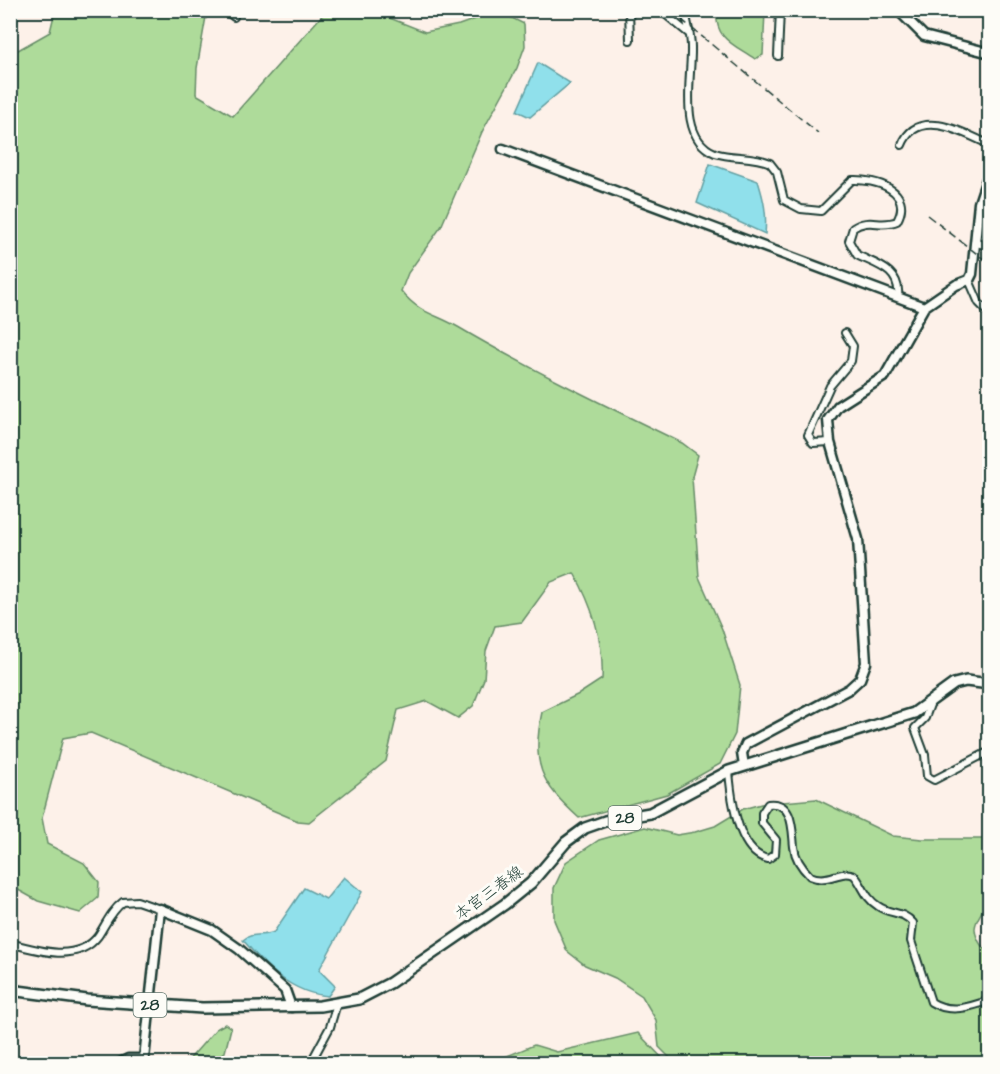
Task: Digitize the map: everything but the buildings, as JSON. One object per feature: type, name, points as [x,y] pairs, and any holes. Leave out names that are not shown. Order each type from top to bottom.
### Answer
[{"type":"main road","name":"本宮三春線","points":[[10,990],[150,1005],[291,1007],[359,999],[380,989],[505,904],[531,883],[566,842],[585,828],[605,821],[650,813],[729,771],[904,717],[958,683],[971,681],[990,684]]},
{"type":"street","points":[[225,10],[234,17]]},
{"type":"street","points":[[629,10],[630,40]]},
{"type":"street","points":[[660,10],[688,33]]},
{"type":"street","points":[[686,10],[691,50],[691,125],[694,134],[705,147],[717,153],[770,163],[777,172],[784,200],[801,209],[821,211],[831,204],[852,180],[873,181],[895,192],[899,198],[901,214],[897,221],[885,224],[873,221],[860,223],[853,228],[849,241],[857,255],[874,261],[886,270],[898,284],[898,296]]},
{"type":"street","points":[[778,56],[780,10]]},
{"type":"street","points":[[898,10],[924,36],[990,53]]},
{"type":"street","points":[[902,145],[910,133],[936,124],[952,127],[990,145]]},
{"type":"street","points":[[503,149],[924,307]]},
{"type":"street","points":[[744,766],[742,753],[746,744],[849,689],[860,679],[866,663],[858,539],[830,442],[828,420],[831,412],[885,376],[924,307],[956,285],[969,280],[972,274],[979,203],[990,170]]},
{"type":"street","points":[[975,243],[986,246],[990,243]]},
{"type":"street","points":[[969,280],[976,298],[990,314]]},
{"type":"street","points":[[830,442],[813,443],[808,435],[830,386],[851,361],[853,346],[845,333]]},
{"type":"street","points":[[931,702],[925,718],[915,728],[925,755],[925,772],[929,778],[934,780],[990,750]]},
{"type":"street","points":[[729,771],[739,826],[754,853],[768,859],[775,854],[776,840],[762,823],[762,813],[768,804],[780,807],[792,819],[797,858],[810,876],[830,879],[842,874],[854,875],[863,892],[880,909],[903,913],[913,923],[910,941],[931,1002],[947,1009],[962,1009],[990,1000]]},
{"type":"street","points":[[10,943],[35,950],[78,952],[90,945],[123,902],[137,901],[212,930],[239,949],[285,990],[291,1007]]},
{"type":"street","points":[[118,1064],[128,1059],[144,1061],[160,909]]},
{"type":"street","points":[[310,1064],[330,1027],[338,1003]]},
{"type":"green space","points":[[55,11],[207,11],[197,68],[196,94],[233,116],[326,11],[384,11],[387,17],[425,32],[459,25],[498,11],[524,24],[525,46],[517,68],[482,132],[441,227],[408,273],[401,291],[421,309],[682,443],[698,455],[692,477],[699,577],[722,629],[740,685],[735,734],[720,764],[667,794],[579,818],[555,794],[547,783],[539,759],[538,745],[542,712],[579,694],[602,679],[599,638],[586,598],[574,573],[551,582],[522,622],[495,626],[486,651],[484,679],[473,706],[458,718],[427,701],[398,710],[386,761],[309,822],[298,821],[91,733],[63,738],[42,818],[47,844],[84,863],[99,882],[98,898],[80,913],[38,901],[11,886],[11,54],[50,32]]},
{"type":"green space","points":[[717,11],[765,11],[763,55],[755,59],[727,40],[719,28]]},
{"type":"green space","points":[[816,799],[893,836],[922,839],[989,839],[990,890],[977,921],[975,933],[983,948],[989,950],[989,1063],[675,1063],[659,1047],[656,1020],[642,996],[615,978],[585,965],[567,951],[554,920],[554,888],[566,862],[599,840],[645,827],[677,835],[695,832],[715,826],[743,809],[761,804]]},
{"type":"green space","points":[[225,1024],[231,1028],[225,1052],[209,1063],[186,1063],[216,1029]]},
{"type":"green space","points":[[638,1033],[667,1063],[490,1063],[534,1045],[557,1052]]},
{"type":"water","points":[[538,63],[570,83],[530,117],[517,111]]},
{"type":"water","points":[[710,164],[758,181],[766,220],[765,234],[697,203]]},
{"type":"water","points":[[344,877],[362,892],[319,970],[335,986],[328,996],[302,990],[270,969],[243,940],[250,936],[274,932],[304,888],[326,899]]},
{"type":"railway","points":[[670,10],[818,133]]},
{"type":"railway","points":[[927,215],[990,264]]}]
